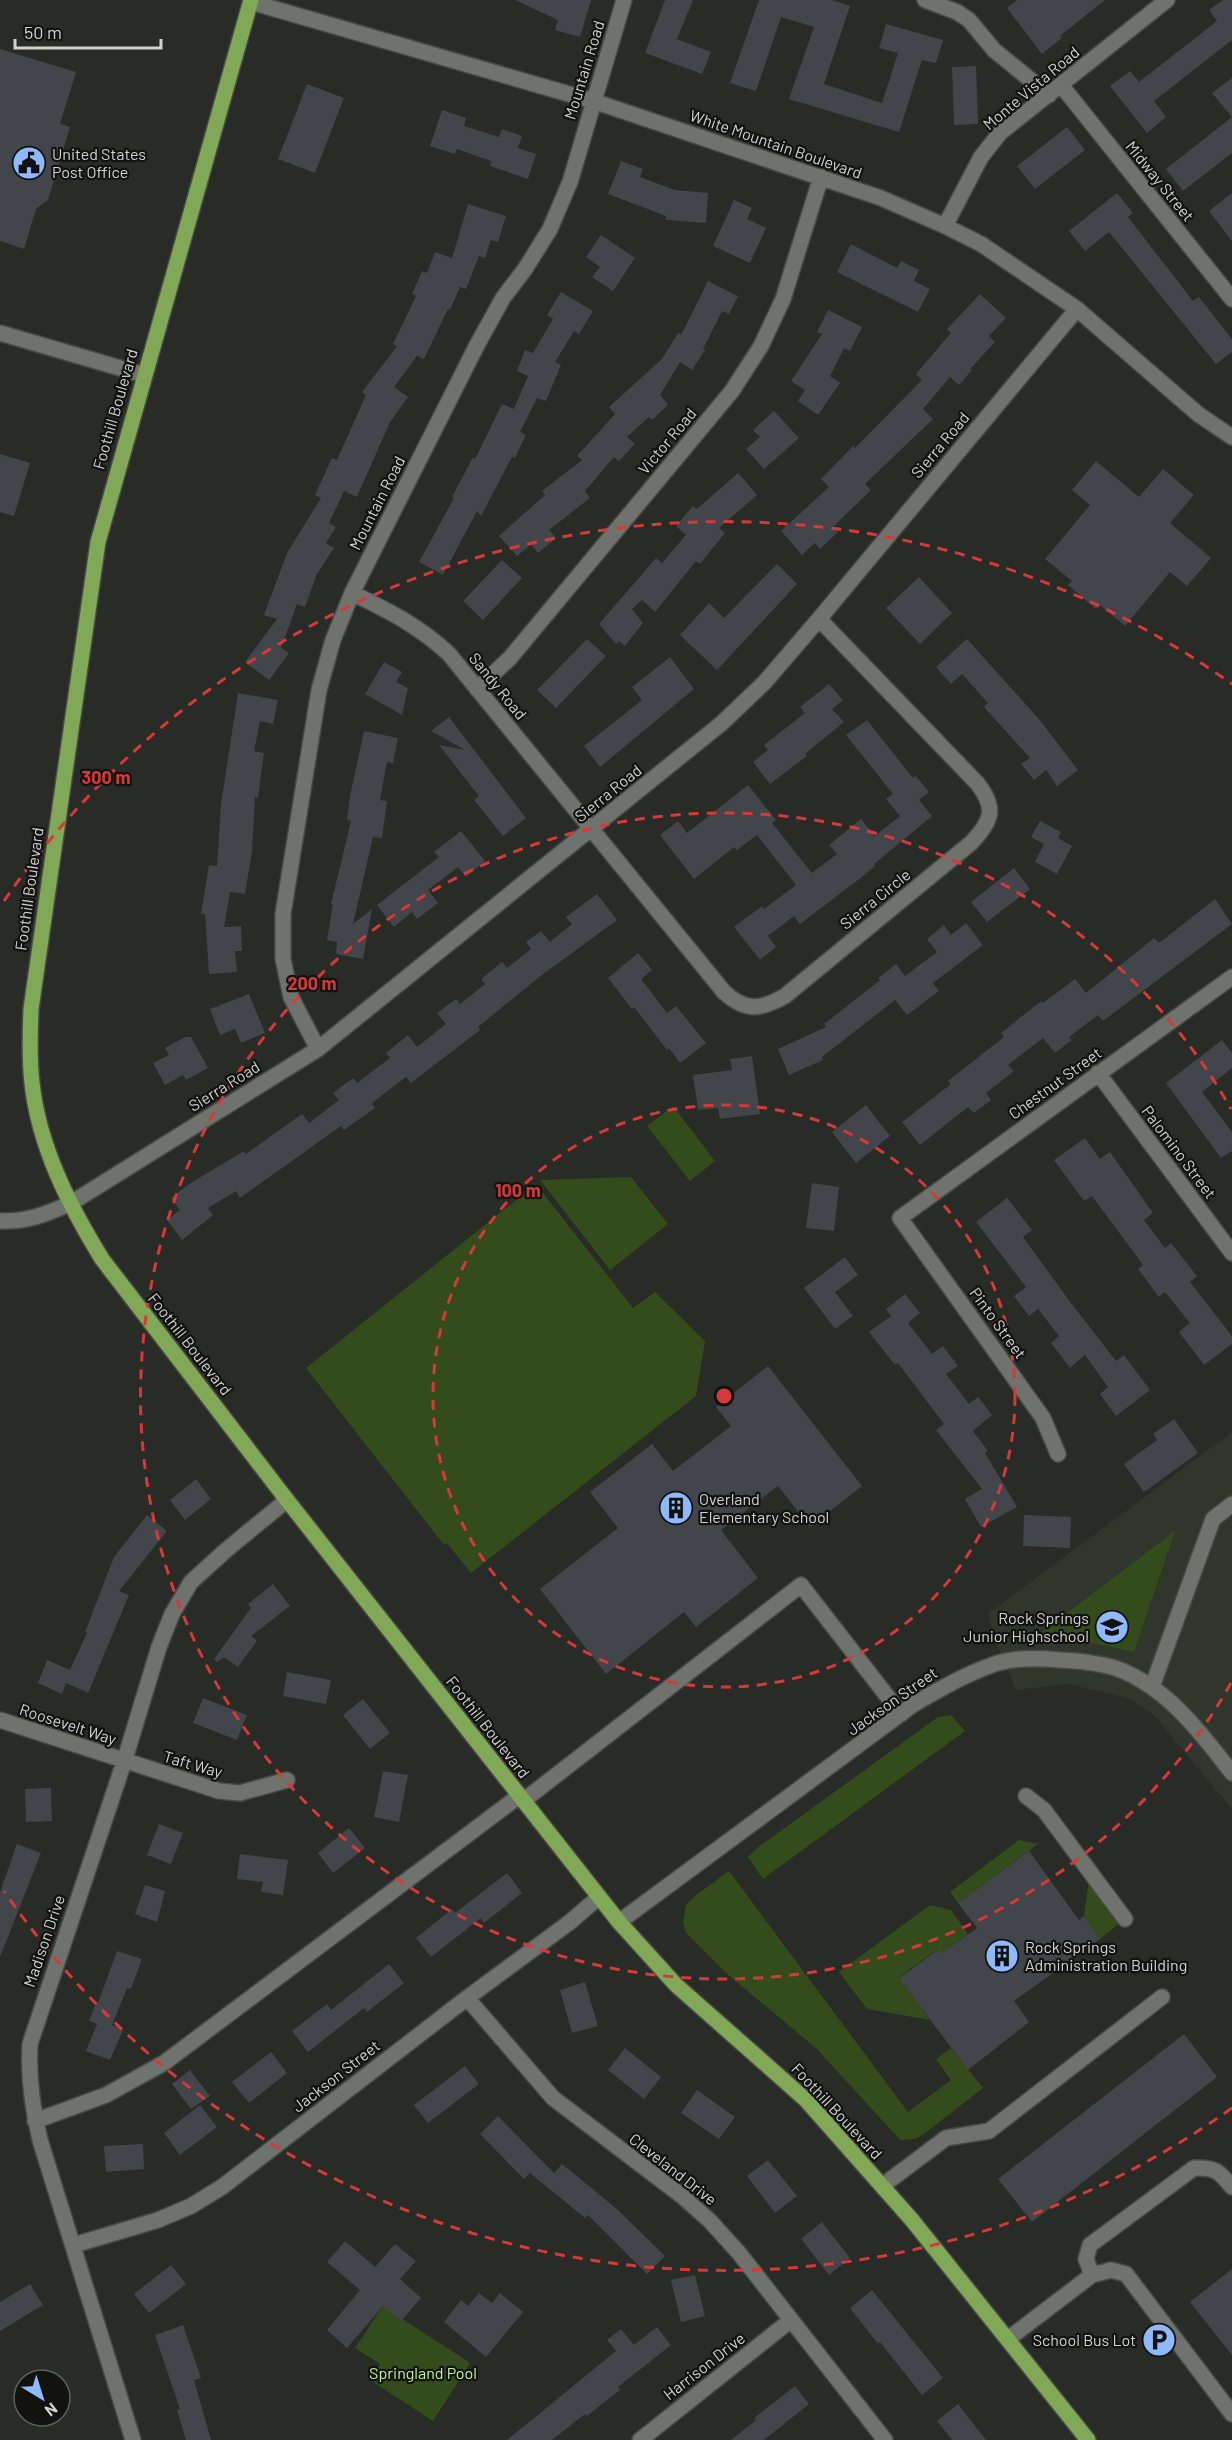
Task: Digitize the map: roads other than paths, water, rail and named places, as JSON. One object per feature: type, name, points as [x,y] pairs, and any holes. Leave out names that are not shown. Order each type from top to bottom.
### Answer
[{"type":"main road","name":"Foothill Boulevard","points":[[251,1],[98,542],[31,1009],[32,1085],[40,1126],[53,1166],[70,1203],[102,1259],[287,1500],[619,1922],[676,1985],[806,2100],[882,2186],[1088,2440]]},
{"type":"street","name":"Mountain Road","points":[[318,1049],[291,997],[283,959],[283,914],[319,690],[333,640],[352,593],[477,345],[503,298],[525,269],[550,229],[570,182],[624,0]]},
{"type":"street","name":"Monte Vista Road","points":[[945,226],[981,157],[1000,134],[1166,0]]},
{"type":"street","name":"White Mountain Boulevard","points":[[251,1],[593,101],[881,198],[945,226],[999,256],[1077,309],[1198,414],[1232,437]]},
{"type":"street","name":"Midway Street","points":[[929,1],[957,12],[969,20],[994,50],[1055,90],[1232,299]]},
{"type":"street","name":"Victor Road","points":[[477,689],[510,658],[732,391],[761,346],[783,299],[820,177]]},
{"type":"street","name":"Sierra Road","points":[[0,1221],[13,1222],[41,1217],[70,1203],[318,1049],[722,723],[764,683],[819,619],[1077,309]]},
{"type":"street","points":[[0,333],[144,375]]},
{"type":"street","name":"Sandy Road","points":[[352,593],[397,614],[428,634],[449,654],[591,830]]},
{"type":"street","name":"Sierra Circle","points":[[591,830],[724,992],[735,1003],[751,1007],[768,1005],[785,996],[971,843],[984,830],[991,814],[987,796],[969,774],[819,619]]},
{"type":"street","name":"Chestnut Street","points":[[900,1218],[1232,977]]},
{"type":"street","name":"Palomino Street","points":[[1098,1073],[1232,1253]]},
{"type":"street","name":"Pinto Street","points":[[900,1218],[1043,1418],[1058,1454]]},
{"type":"street","name":"Madison Drive","points":[[133,2440],[35,2121],[28,2072],[30,2044],[124,1762],[159,1647],[172,1614],[191,1582],[287,1500]]},
{"type":"street","points":[[1152,1687],[1214,1519],[1232,1504]]},
{"type":"street","points":[[35,2121],[106,2095],[164,2063],[521,1798],[801,1585],[901,1714]]},
{"type":"street","name":"Jackson Street","points":[[619,1922],[901,1714],[954,1680],[995,1664],[1035,1658],[1078,1661],[1118,1669],[1152,1687],[1195,1725],[1232,1773]]},
{"type":"street","name":"Roosevelt Way","points":[[0,1720],[124,1762]]},
{"type":"street","name":"Taft Way","points":[[124,1762],[219,1791],[240,1793],[287,1780]]},
{"type":"street","points":[[1026,1796],[1044,1810],[1125,1919]]},
{"type":"street","name":"Jackson Street","points":[[74,2245],[158,2220],[191,2206],[222,2187],[467,1998],[570,1922],[599,1897]]},
{"type":"street","points":[[882,2186],[946,2138],[989,2132],[1162,1997]]},
{"type":"street","name":"Cleveland Drive","points":[[467,1998],[553,2098],[682,2196],[710,2221],[739,2253],[885,2440]]},
{"type":"street","points":[[1092,2275],[1086,2259],[1090,2245],[1194,2168],[1210,2167],[1222,2175],[1232,2187]]},
{"type":"street","points":[[1008,2339],[1092,2275],[1111,2270],[1126,2274],[1232,2414]]},
{"type":"street","name":"Harrison Drive","points":[[640,2440],[791,2320]]},
{"type":"place","name":"United States Post Office","points":[[29,163]]},
{"type":"place","name":"Overland Elementary School","points":[[676,1508]]},
{"type":"place","name":"Rock Springs Junior Highschool","points":[[1112,1627]]},
{"type":"place","name":"Rock Springs Administration Building","points":[[1002,1956]]},
{"type":"place","name":"School Bus Lot","points":[[1159,2340]]},
{"type":"park label","name":"Springland Pool","points":[[423,2373]]}]
